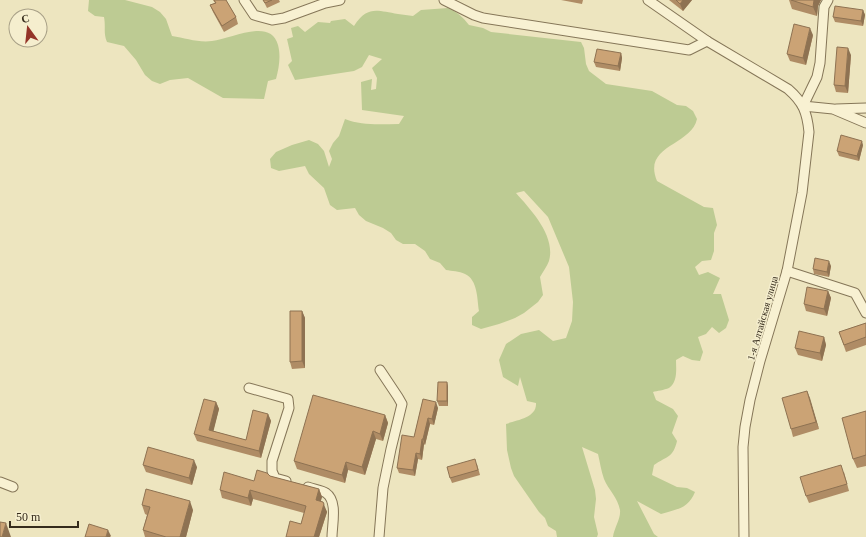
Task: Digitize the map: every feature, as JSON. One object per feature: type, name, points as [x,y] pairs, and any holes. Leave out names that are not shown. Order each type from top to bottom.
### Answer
[{"type":"street","points":[[244,0],[254,14],[265,19],[278,20],[325,3],[340,0]]},
{"type":"street","points":[[444,0],[483,18],[576,34],[689,50],[707,41]]},
{"type":"street","name":"1-я Алтайская улица","points":[[648,0],[707,41],[788,89],[796,96],[803,106],[808,123],[806,161],[802,193],[787,271],[750,400],[745,427],[743,447],[744,537]]},
{"type":"street","points":[[828,0],[824,7],[817,77],[803,106],[833,109],[866,108]]},
{"type":"street","points":[[833,109],[866,123]]},
{"type":"street","points":[[787,271],[855,293],[866,312]]},
{"type":"street","points":[[379,537],[383,488],[390,449],[402,404],[380,370]]},
{"type":"street","points":[[249,388],[288,399],[289,408],[272,461],[272,471],[275,478],[326,492],[331,498],[333,509],[332,537]]},
{"type":"street","points":[[0,482],[13,487]]},
{"type":"green space","points":[[89,0],[125,0],[152,7],[160,12],[166,19],[172,36],[192,40],[212,41],[250,32],[267,32],[274,37],[279,49],[279,62],[276,79],[268,81],[264,99],[223,98],[188,78],[170,80],[160,84],[152,81],[145,75],[136,60],[124,46],[107,42],[104,17],[95,16],[88,11]]},
{"type":"green space","points":[[448,8],[460,15],[469,25],[483,28],[491,32],[581,42],[584,48],[586,64],[589,71],[606,84],[652,91],[677,105],[686,106],[693,111],[697,119],[693,128],[686,135],[661,153],[656,160],[654,169],[657,181],[704,207],[713,208],[717,225],[714,233],[714,251],[711,260],[702,261],[695,267],[699,275],[708,272],[720,278],[713,294],[721,294],[729,320],[726,328],[719,333],[712,327],[706,334],[698,337],[703,352],[700,361],[692,360],[683,356],[676,360],[676,375],[672,385],[667,389],[653,392],[656,400],[673,409],[678,416],[672,433],[677,441],[674,451],[669,456],[654,465],[652,475],[677,487],[687,488],[695,492],[689,502],[681,508],[661,514],[637,501],[654,534],[658,537],[613,537],[619,517],[619,506],[604,479],[598,454],[582,447],[595,490],[596,499],[594,517],[598,534],[597,537],[557,537],[556,531],[548,526],[545,518],[539,512],[514,476],[507,450],[506,424],[526,418],[533,412],[536,403],[527,401],[520,377],[518,386],[503,377],[499,360],[506,344],[521,334],[539,330],[553,341],[566,338],[572,321],[573,302],[569,267],[548,217],[524,191],[516,193],[535,215],[546,233],[549,242],[549,261],[540,277],[543,295],[538,302],[515,318],[481,329],[472,325],[472,317],[479,311],[475,285],[469,277],[460,272],[446,270],[440,263],[430,259],[425,251],[415,244],[403,244],[396,240],[391,233],[366,221],[359,215],[355,208],[337,210],[330,205],[324,188],[309,174],[305,166],[279,171],[271,168],[270,159],[276,152],[309,140],[318,144],[324,151],[329,167],[332,159],[329,151],[339,136],[345,119],[365,124],[399,124],[404,116],[362,110],[361,82],[372,79],[371,90],[376,89],[377,78],[372,68],[382,59],[369,55],[362,67],[354,71],[295,80],[288,65],[292,61],[287,39],[293,37],[291,28],[298,26],[305,32],[318,22],[330,23],[331,21],[345,19],[354,26],[364,15],[373,11],[413,16],[421,10]]},
{"type":"building","points":[[214,0],[226,0],[236,17],[222,26],[210,5],[216,3]]},
{"type":"building","points":[[263,0],[272,0],[265,3]]},
{"type":"building","points":[[676,0],[683,0],[680,4]]},
{"type":"building","points":[[791,0],[814,0],[813,7]]},
{"type":"building","points":[[835,6],[863,10],[861,21],[833,17]]},
{"type":"building","points":[[794,24],[810,28],[803,58],[787,54]]},
{"type":"building","points":[[837,47],[848,48],[845,86],[834,85]]},
{"type":"building","points":[[597,49],[621,53],[618,66],[594,62]]},
{"type":"building","points":[[841,135],[862,141],[857,156],[837,151]]},
{"type":"building","points":[[815,258],[829,261],[827,272],[813,269]]},
{"type":"building","points":[[807,287],[828,291],[824,309],[804,304]]},
{"type":"building","points":[[290,311],[302,311],[302,361],[290,362]]},
{"type":"building","points":[[866,323],[866,337],[844,345],[839,332]]},
{"type":"building","points":[[799,331],[824,337],[820,353],[795,348]]},
{"type":"building","points":[[438,382],[447,382],[447,401],[437,401]]},
{"type":"building","points":[[807,391],[816,422],[791,429],[782,398]]},
{"type":"building","points":[[313,395],[385,415],[380,434],[373,431],[362,467],[346,462],[342,475],[294,461]]},
{"type":"building","points":[[204,399],[216,402],[209,430],[246,440],[253,410],[268,414],[259,451],[194,434]]},
{"type":"building","points":[[423,399],[436,402],[432,419],[428,418],[422,439],[420,454],[416,453],[413,470],[397,468],[402,435],[414,437]]},
{"type":"building","points":[[866,411],[866,455],[853,459],[842,418]]},
{"type":"building","points":[[148,447],[194,460],[189,478],[143,465]]},
{"type":"building","points":[[475,459],[478,470],[450,478],[447,467]]},
{"type":"building","points":[[841,465],[847,484],[806,496],[800,477]]},
{"type":"building","points":[[257,470],[267,473],[270,476],[319,489],[316,500],[323,502],[324,504],[314,537],[286,537],[290,521],[301,524],[306,506],[250,490],[248,498],[220,490],[224,472],[254,481]]},
{"type":"building","points":[[146,489],[190,501],[180,537],[166,537],[143,530],[150,507],[142,505]]},
{"type":"building","points":[[0,522],[6,523],[2,537],[0,537]]},
{"type":"building","points":[[89,524],[108,530],[106,537],[85,537]]}]
